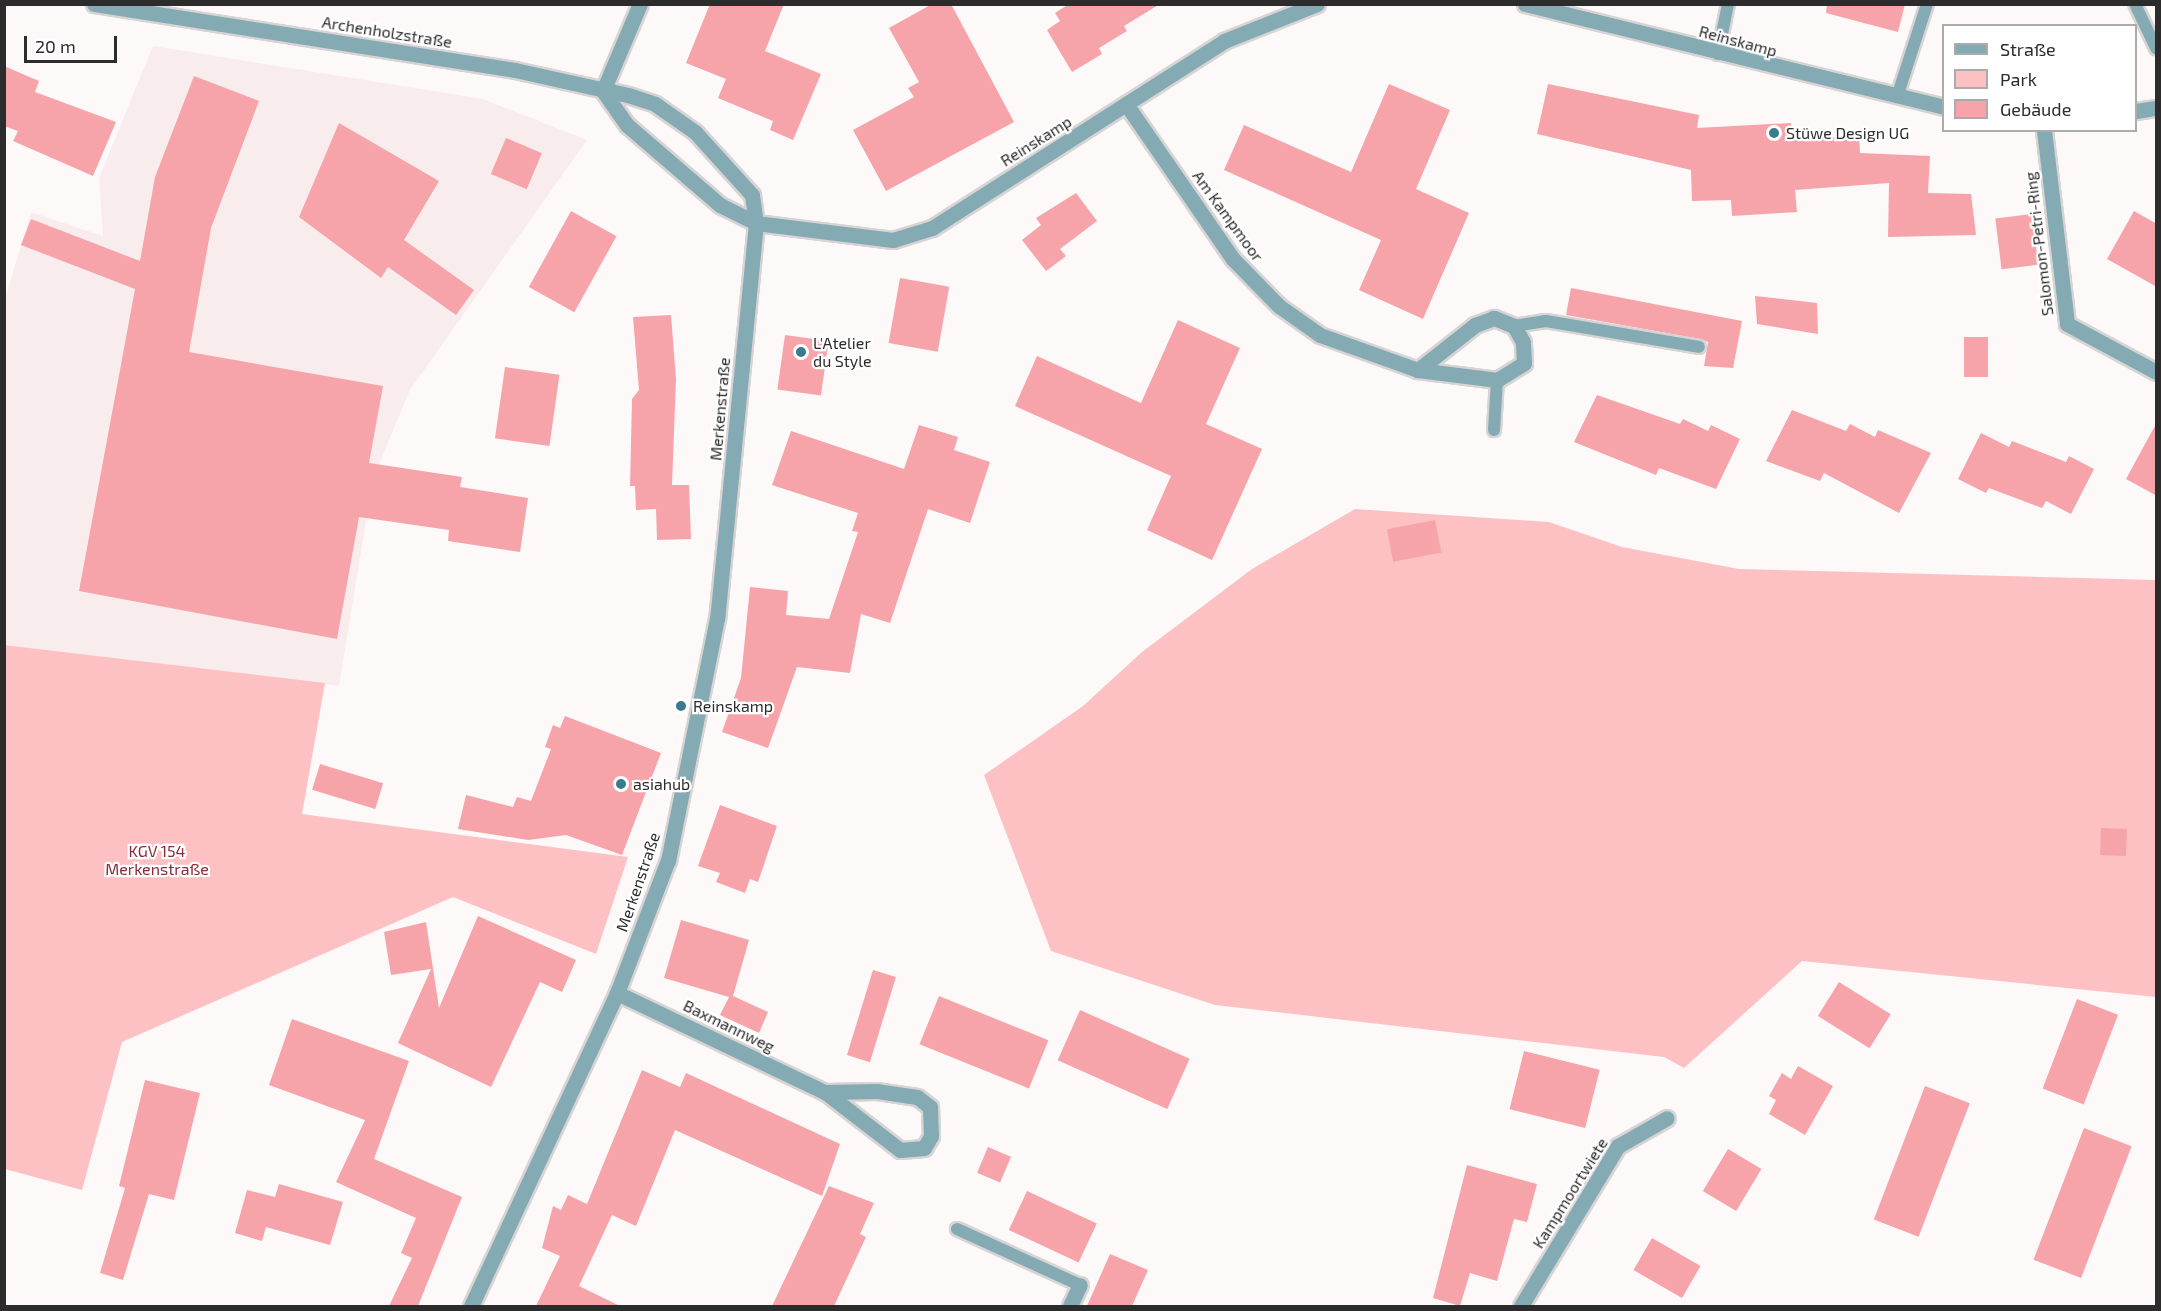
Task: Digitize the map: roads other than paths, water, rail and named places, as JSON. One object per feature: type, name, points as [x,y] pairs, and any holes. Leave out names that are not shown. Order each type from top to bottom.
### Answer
[{"type":"street","name":"Archenholzstraße","points":[[94,4],[515,70],[655,104],[695,132],[752,195],[756,223]]},
{"type":"street","points":[[640,4],[603,91],[627,125],[720,205],[756,223]]},
{"type":"street","name":"Reinskamp","points":[[756,223],[893,240],[932,228],[1224,41],[1317,4]]},
{"type":"street","name":"Reinskamp","points":[[1525,4],[1718,54],[1942,107]]},
{"type":"street","name":"Am Kampmoor","points":[[1126,104],[1233,259],[1278,306],[1320,335],[1418,370],[1497,380]]},
{"type":"street","points":[[2137,111],[2157,108]]},
{"type":"street","name":"Salomon-Petri-Ring","points":[[2044,132],[2067,324],[2157,372]]},
{"type":"street","name":"Merkenstraße","points":[[471,1306],[617,993],[668,860],[712,654],[756,223]]},
{"type":"street","points":[[1418,370],[1475,325],[1494,318],[1514,326],[1523,342],[1524,363],[1497,380]]},
{"type":"street","name":"Baxmannweg","points":[[617,993],[825,1092],[900,1150],[924,1148],[931,1136],[930,1107],[917,1097],[825,1092]]},
{"type":"street","name":"Kampmoortwiete","points":[[1521,1306],[1618,1146],[1667,1118]]},
{"type":"street","points":[[1070,1306],[1080,1285]]},
{"type":"lane","points":[[1718,54],[1728,4]]},
{"type":"lane","points":[[1897,96],[1928,4]]},
{"type":"lane","points":[[2135,4],[2157,48]]},
{"type":"lane","points":[[1514,326],[1546,321],[1699,347]]},
{"type":"lane","points":[[1494,430],[1497,380]]},
{"type":"lane","points":[[957,1229],[1080,1285]]},
{"type":"place","name":"Stüwe Design UG","points":[[1774,133]]},
{"type":"place","name":"L'Atelier du Style","points":[[801,352]]},
{"type":"place","name":"Reinskamp","points":[[681,706]]},
{"type":"place","name":"asiahub","points":[[621,784]]},
{"type":"park label","name":"KGV 154 Merkenstraße","points":[[157,860]]}]
